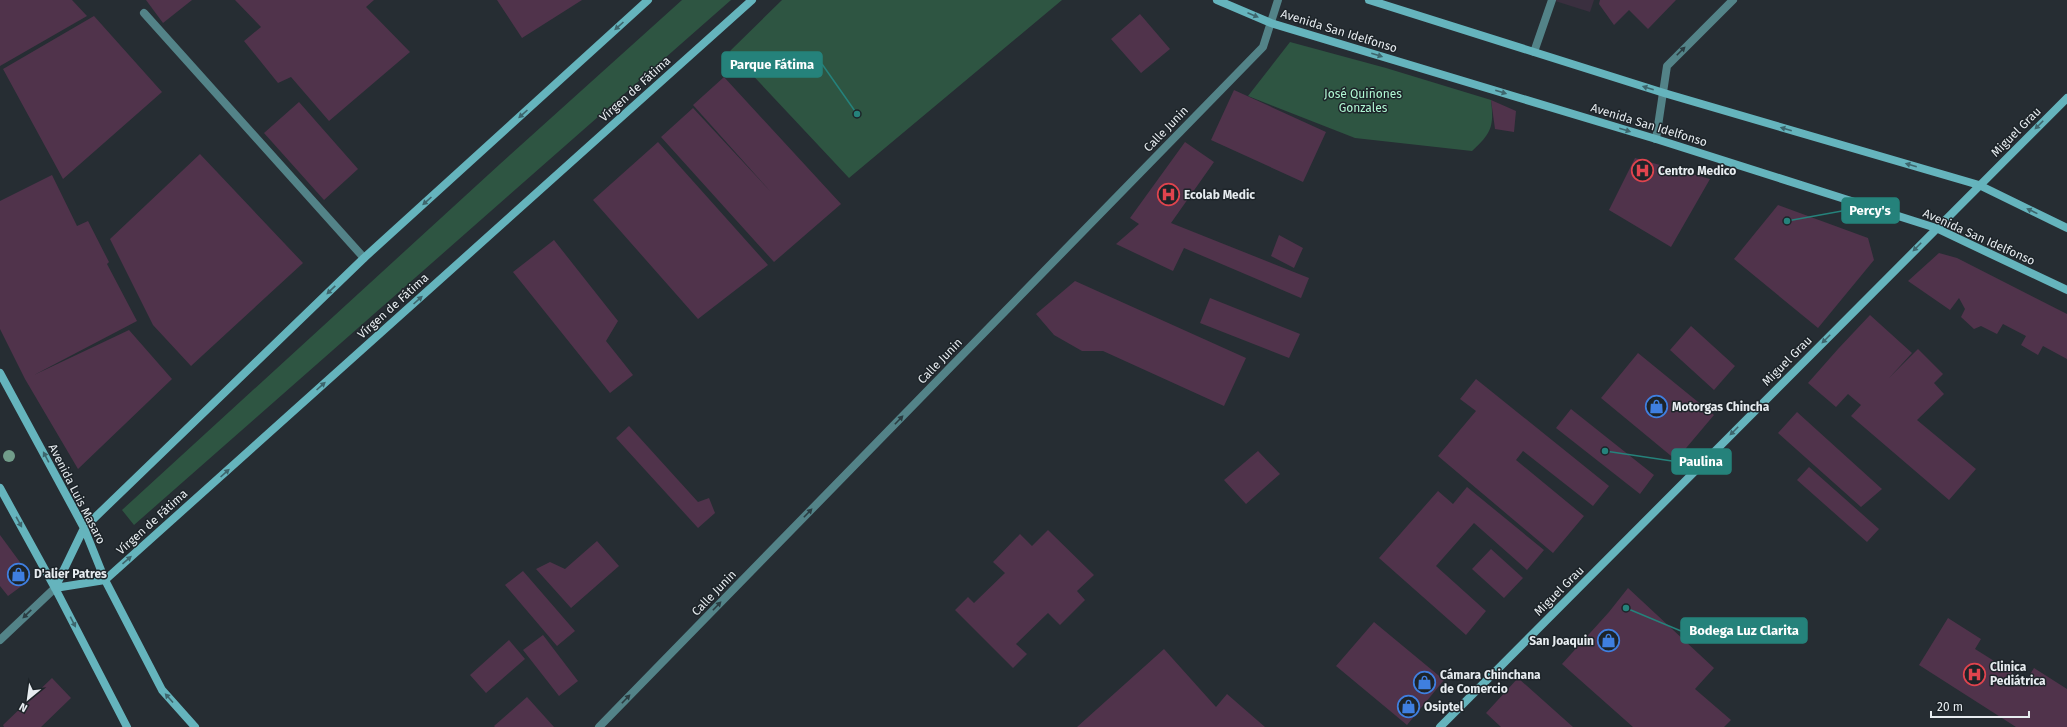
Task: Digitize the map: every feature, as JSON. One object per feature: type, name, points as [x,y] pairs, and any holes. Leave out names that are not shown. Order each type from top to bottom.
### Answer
[{"type":"street","points":[[0,640],[55,588],[84,528],[364,258],[648,0]]},
{"type":"street","name":"Vírgen de Fátima","points":[[104,580],[752,0]]},
{"type":"street","name":"Avenida San Idelfonso","points":[[1217,0],[1271,23],[1656,139],[1936,228],[2067,290]]},
{"type":"street","name":"Calle Junin","points":[[599,727],[1263,47],[1278,0]]},
{"type":"street","points":[[1369,0],[1664,93],[1979,185],[2067,228]]},
{"type":"street","points":[[1534,52],[1552,0]]},
{"type":"street","points":[[1656,139],[1667,66],[1733,0]]},
{"type":"street","points":[[144,13],[364,258]]},
{"type":"street","name":"Miguel Grau","points":[[1440,727],[2067,98]]},
{"type":"street","name":"Avenida Luis Masaro","points":[[0,372],[84,528],[104,580],[162,690],[195,727]]},
{"type":"street","points":[[0,488],[55,588],[127,727]]},
{"type":"street","points":[[55,588],[104,580]]},
{"type":"shaded area","points":[[1552,0],[1594,0],[1590,12]]},
{"type":"green space","points":[[682,0],[731,0],[134,525],[122,510],[500,164]]},
{"type":"green space","points":[[782,0],[1062,0],[849,178],[730,51]]},
{"type":"green space","name":"José Quiñones Gonzales","points":[[1290,42],[1386,68],[1491,100],[1492,123],[1488,134],[1472,151],[1355,138],[1248,96]]},
{"type":"building","points":[[0,0],[72,0],[87,16],[0,66]]},
{"type":"building","points":[[146,0],[192,0],[163,23]]},
{"type":"building","points":[[235,0],[374,0],[366,7],[410,52],[329,121],[291,77],[278,83],[244,41],[261,27]]},
{"type":"building","points":[[497,0],[582,0],[522,38]]},
{"type":"building","points":[[1600,0],[1676,0],[1648,29],[1629,10],[1614,25],[1599,4]]},
{"type":"building","points":[[1140,14],[1170,49],[1141,73],[1111,39]]},
{"type":"building","points":[[94,16],[162,92],[63,179],[3,69]]},
{"type":"building","points":[[724,77],[841,204],[774,262],[661,137],[693,108],[770,191],[693,105]]},
{"type":"building","points":[[1234,90],[1326,132],[1303,182],[1211,140]]},
{"type":"building","points":[[1491,100],[1516,111],[1514,132],[1495,129]]},
{"type":"building","points":[[299,102],[358,169],[324,200],[264,133]]},
{"type":"building","points":[[658,142],[768,265],[698,319],[593,200]]},
{"type":"building","points":[[1185,142],[1214,162],[1171,223],[1309,278],[1301,298],[1184,248],[1173,271],[1116,244],[1139,224],[1130,218]]},
{"type":"building","points":[[200,154],[303,263],[191,366],[153,325],[110,239]]},
{"type":"building","points":[[1635,158],[1710,179],[1671,247],[1609,210]]},
{"type":"building","points":[[52,175],[77,226],[88,221],[109,262],[107,264],[137,321],[34,375],[129,330],[172,379],[78,469],[25,379],[0,329],[0,201]]},
{"type":"building","points":[[1778,205],[1868,238],[1874,260],[1818,328],[1734,259]]},
{"type":"building","points":[[1279,235],[1303,248],[1294,268],[1271,256]]},
{"type":"building","points":[[554,240],[618,321],[606,341],[633,375],[610,393],[513,272]]},
{"type":"building","points":[[1939,253],[1957,258],[2067,314],[2067,359],[2043,346],[2038,355],[2021,345],[2026,336],[2003,324],[1997,334],[1981,326],[1974,329],[1961,317],[1965,309],[1959,298],[1950,310],[1908,281]]},
{"type":"building","points":[[1075,281],[1246,358],[1224,406],[1103,351],[1082,351],[1054,335],[1036,314]]},
{"type":"building","points":[[1210,298],[1300,334],[1289,358],[1200,323]]},
{"type":"building","points":[[1870,315],[1912,353],[1889,378],[1918,349],[1943,374],[1934,383],[1944,394],[1917,420],[1976,469],[1949,500],[1851,416],[1861,405],[1848,394],[1836,407],[1808,383]]},
{"type":"building","points":[[1691,326],[1735,366],[1714,390],[1670,350]]},
{"type":"building","name":"Motorgas Chincha","points":[[1638,353],[1714,415],[1676,460],[1601,398]]},
{"type":"building","points":[[1476,379],[1609,486],[1593,506],[1523,451],[1516,460],[1584,516],[1553,553],[1438,456],[1476,411],[1460,399]]},
{"type":"building","points":[[1571,409],[1654,475],[1640,494],[1556,428]]},
{"type":"building","points":[[1797,412],[1882,489],[1861,507],[1778,433]]},
{"type":"building","points":[[629,426],[698,502],[709,498],[715,513],[698,528],[616,438]]},
{"type":"building","points":[[1258,451],[1280,474],[1246,504],[1224,480]]},
{"type":"building","points":[[1809,467],[1879,529],[1867,542],[1797,480]]},
{"type":"building","points":[[1467,487],[1544,550],[1527,570],[1474,523],[1436,566],[1486,611],[1466,635],[1379,558],[1438,491],[1453,504]]},
{"type":"building","points":[[1048,530],[1094,575],[1077,591],[1085,600],[1060,625],[1048,613],[1016,644],[1027,654],[1013,668],[955,610],[968,597],[974,603],[1005,573],[993,562],[1020,534],[1032,546]]},
{"type":"building","points":[[0,535],[25,569],[23,585],[8,596],[0,586]]},
{"type":"building","points":[[597,541],[619,566],[571,608],[536,569],[550,562],[565,569]]},
{"type":"building","points":[[1491,549],[1523,578],[1504,598],[1472,569]]},
{"type":"building","points":[[523,571],[575,631],[557,646],[505,585]]},
{"type":"building","points":[[1628,588],[1714,668],[1695,689],[1731,720],[1724,727],[1633,727],[1562,664],[1609,612]]},
{"type":"building","name":"Clinica Pediátrica","points":[[1948,618],[1981,639],[1975,649],[2026,681],[2034,668],[2067,689],[2067,727],[2016,727],[1919,665]]},
{"type":"building","points":[[1374,622],[1444,680],[1407,725],[1336,666]]},
{"type":"building","points":[[543,635],[578,681],[559,696],[523,650]]},
{"type":"building","points":[[509,640],[525,659],[486,693],[470,675]]},
{"type":"building","points":[[1164,649],[1216,707],[1227,694],[1265,727],[1077,727]]},
{"type":"building","points":[[52,678],[71,698],[41,727],[4,727],[3,725]]},
{"type":"building","points":[[1518,678],[1573,727],[1501,727],[1486,713]]},
{"type":"building","points":[[527,697],[554,727],[494,726]]},
{"type":"place","name":"Parque Fátima","points":[[857,114]]},
{"type":"place","name":"Centro Medico","points":[[1643,171]]},
{"type":"place","name":"Ecolab Medic","points":[[1168,195]]},
{"type":"place","name":"Percy's","points":[[1787,221]]},
{"type":"place","name":"Motorgas Chincha","points":[[1657,407]]},
{"type":"place","name":"Paulina","points":[[1605,451]]},
{"type":"place","name":"D'alier Patres","points":[[19,574]]},
{"type":"place","name":"Bodega Luz Clarita","points":[[1626,608]]},
{"type":"place","name":"San Joaquin","points":[[1609,641]]},
{"type":"place","name":"Clinica Pediátrica","points":[[1974,674]]},
{"type":"place","name":"Cámara Chinchana de Comercio","points":[[1425,682]]},
{"type":"place","name":"Osiptel","points":[[1409,707]]}]
